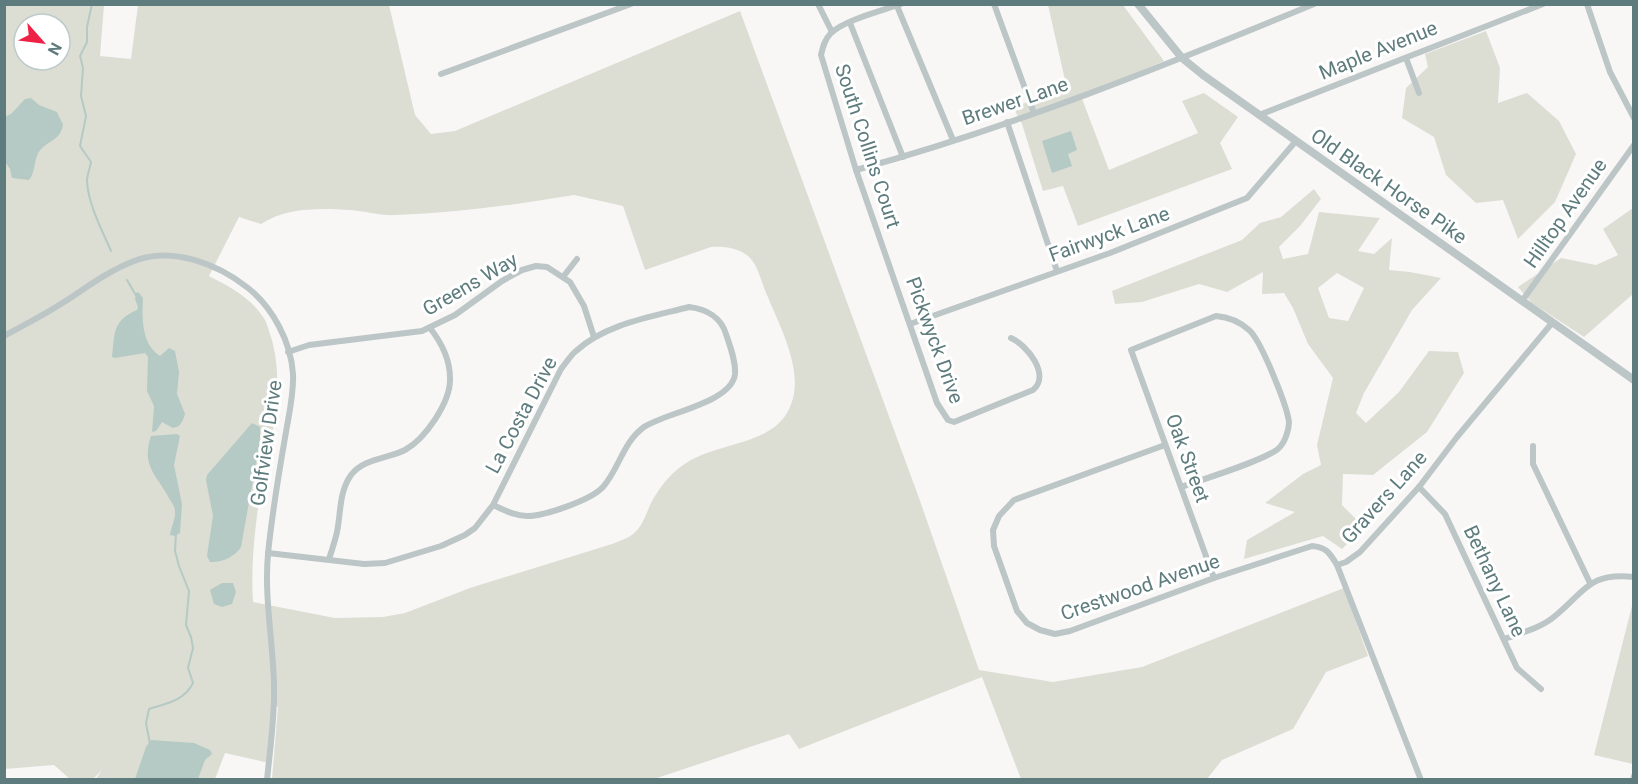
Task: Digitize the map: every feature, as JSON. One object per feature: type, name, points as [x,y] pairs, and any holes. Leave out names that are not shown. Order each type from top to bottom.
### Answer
[{"type":"street","points":[[441,74],[620,6],[631,4]]},
{"type":"street","points":[[818,4],[832,32],[850,22],[899,5],[953,140]]},
{"type":"street","points":[[994,4],[1034,113]]},
{"type":"street","name":"Old Black Horse Pike","points":[[1138,4],[1182,58],[1634,381]]},
{"type":"street","name":"Brewer Lane","points":[[856,170],[903,157],[1034,113],[1182,58],[1314,4]]},
{"type":"street","name":"Maple Avenue","points":[[1259,115],[1543,4]]},
{"type":"street","points":[[1587,4],[1610,72],[1634,118]]},
{"type":"street","points":[[850,22],[903,157]]},
{"type":"street","name":"South Collins Court","points":[[832,32],[823,45],[821,55],[856,170],[890,267]]},
{"type":"street","points":[[1406,58],[1419,93]]},
{"type":"street","points":[[1006,122],[1057,272]]},
{"type":"street","name":"Fairwyck Lane","points":[[910,324],[1110,253],[1247,198],[1296,141]]},
{"type":"street","name":"Hilltop Avenue","points":[[1522,301],[1634,145]]},
{"type":"street","name":"Golfview Drive","points":[[4,336],[61,304],[110,272],[135,260],[155,256],[195,260],[214,267],[241,282],[257,296],[274,317],[288,352],[293,374],[268,553],[267,583],[274,686],[267,780]]},
{"type":"street","points":[[578,259],[563,277],[570,282],[584,306],[594,337]]},
{"type":"street","name":"Greens Way","points":[[288,352],[309,345],[422,331],[455,315],[502,281],[522,270],[536,266],[547,267],[563,277]]},
{"type":"street","name":"Pickwyck Drive","points":[[890,267],[937,404],[943,414],[952,421],[1033,390],[1039,384],[1037,367],[1024,346],[1011,338]]},
{"type":"street","name":"La Costa Drive","points":[[268,553],[364,564],[385,563],[441,546],[465,535],[475,528],[493,505],[561,369],[574,352],[594,337],[626,324],[689,307],[699,308],[713,314],[723,326],[731,348],[735,376],[731,384],[724,392],[705,402],[646,426],[635,434],[603,486],[592,496],[565,507],[528,516],[513,514],[493,505]]},
{"type":"street","name":"Oak Street","points":[[1180,487],[1260,458],[1279,448],[1289,425],[1287,412],[1261,348],[1251,331],[1227,317],[1215,316],[1131,350],[1180,487],[1214,578]]},
{"type":"street","name":"Gravers Lane","points":[[1420,780],[1337,565],[1346,562],[1360,552],[1419,486],[1552,322]]},
{"type":"street","points":[[329,559],[337,532],[340,500],[352,473],[360,466],[406,449],[420,439],[442,407],[449,388],[449,369],[441,342],[430,328]]},
{"type":"street","name":"Crestwood Avenue","points":[[1165,445],[1014,500],[999,516],[993,530],[994,546],[1017,612],[1027,623],[1055,634],[1078,628],[1214,578],[1312,546],[1327,550],[1337,565]]},
{"type":"street","points":[[1533,446],[1533,464],[1590,583]]},
{"type":"street","name":"Bethany Lane","points":[[1419,486],[1444,514],[1517,668],[1541,689]]},
{"type":"street","points":[[1504,639],[1537,627],[1554,617],[1590,583],[1608,577],[1634,577]]},
{"type":"shaded area","points":[[4,5],[104,5],[100,56],[131,59],[138,5],[389,5],[415,115],[431,134],[455,131],[740,11],[919,498],[979,670],[1053,682],[1142,667],[1344,588],[1368,656],[1326,672],[1293,729],[1222,760],[1207,779],[1021,779],[982,677],[799,749],[789,734],[654,779],[272,779],[278,707],[273,707],[269,763],[225,753],[215,779],[96,779],[102,770],[93,779],[71,780],[54,765],[5,769]],"holes":[[[574,195],[623,206],[645,270],[711,247],[732,248],[742,252],[753,261],[791,355],[794,371],[795,387],[792,402],[785,416],[776,426],[751,439],[709,452],[683,465],[661,487],[636,531],[612,544],[470,588],[405,613],[383,617],[335,618],[253,602],[256,526],[275,418],[277,375],[270,334],[258,310],[246,298],[209,276],[239,217],[261,224],[282,214],[316,209],[390,215],[418,214],[485,208]]]},
{"type":"shaded area","points":[[1048,5],[1123,5],[1164,61],[1081,96],[1109,170],[1198,133],[1182,101],[1204,93],[1238,117],[1220,143],[1232,169],[1078,226],[1063,186],[1043,191],[1022,124],[1013,107],[1067,89]]},
{"type":"shaded area","points":[[1486,31],[1500,68],[1498,103],[1527,93],[1559,121],[1576,154],[1555,202],[1518,239],[1503,200],[1476,203],[1446,175],[1434,137],[1402,118],[1406,88],[1428,67],[1425,54]]},
{"type":"shaded area","points":[[31,98],[39,105],[57,112],[63,125],[62,130],[38,153],[29,180],[12,178],[5,162],[4,117],[11,114],[25,99]]},
{"type":"shaded area","points":[[1071,131],[1077,150],[1068,154],[1072,166],[1052,173],[1042,141]]},
{"type":"shaded area","points":[[1314,189],[1321,199],[1300,226],[1279,247],[1283,259],[1308,254],[1319,212],[1380,218],[1358,251],[1374,254],[1392,238],[1389,270],[1441,278],[1412,310],[1364,393],[1356,413],[1366,423],[1399,392],[1429,351],[1458,352],[1464,373],[1427,432],[1373,475],[1343,474],[1342,505],[1359,522],[1374,517],[1342,549],[1323,536],[1244,559],[1247,540],[1295,512],[1265,503],[1303,474],[1321,465],[1317,445],[1333,378],[1308,344],[1284,293],[1262,294],[1263,272],[1227,292],[1199,284],[1142,302],[1115,304],[1112,291],[1242,240],[1260,223],[1281,217]],"holes":[[[1337,273],[1364,288],[1348,321],[1329,318],[1318,288]]]},
{"type":"shaded area","points":[[1633,208],[1633,294],[1584,337],[1532,303],[1518,287],[1561,258],[1596,265],[1618,255],[1603,229]]},
{"type":"shaded area","points":[[138,292],[143,298],[144,330],[149,345],[160,356],[169,348],[175,351],[179,372],[177,394],[185,414],[179,426],[173,428],[162,422],[156,431],[152,432],[154,406],[147,391],[148,357],[145,353],[112,357],[116,329],[123,319],[137,310],[135,299]]},
{"type":"shaded area","points":[[252,423],[260,427],[260,441],[241,547],[227,559],[210,562],[207,556],[213,516],[207,475]]},
{"type":"shaded area","points":[[177,434],[180,436],[174,465],[182,504],[180,533],[175,536],[170,535],[175,517],[174,507],[151,469],[148,446],[151,436]]},
{"type":"shaded area","points":[[222,583],[233,583],[236,592],[232,604],[222,607],[214,604],[210,590]]},
{"type":"shaded area","points":[[1633,602],[1633,764],[1594,755]]},
{"type":"shaded area","points":[[151,740],[194,743],[210,750],[212,754],[205,760],[198,779],[135,779],[146,747]]},
{"type":"waterway","points":[[92,4],[87,27],[87,42],[80,56],[83,68],[81,96],[86,116],[80,146],[91,162],[87,176],[90,199],[111,251]]},
{"type":"waterway","points":[[127,280],[137,297]]},
{"type":"waterway","points":[[150,744],[146,723],[149,709],[180,698],[193,683],[188,668],[193,648],[186,625],[189,591],[175,551],[176,533]]}]
